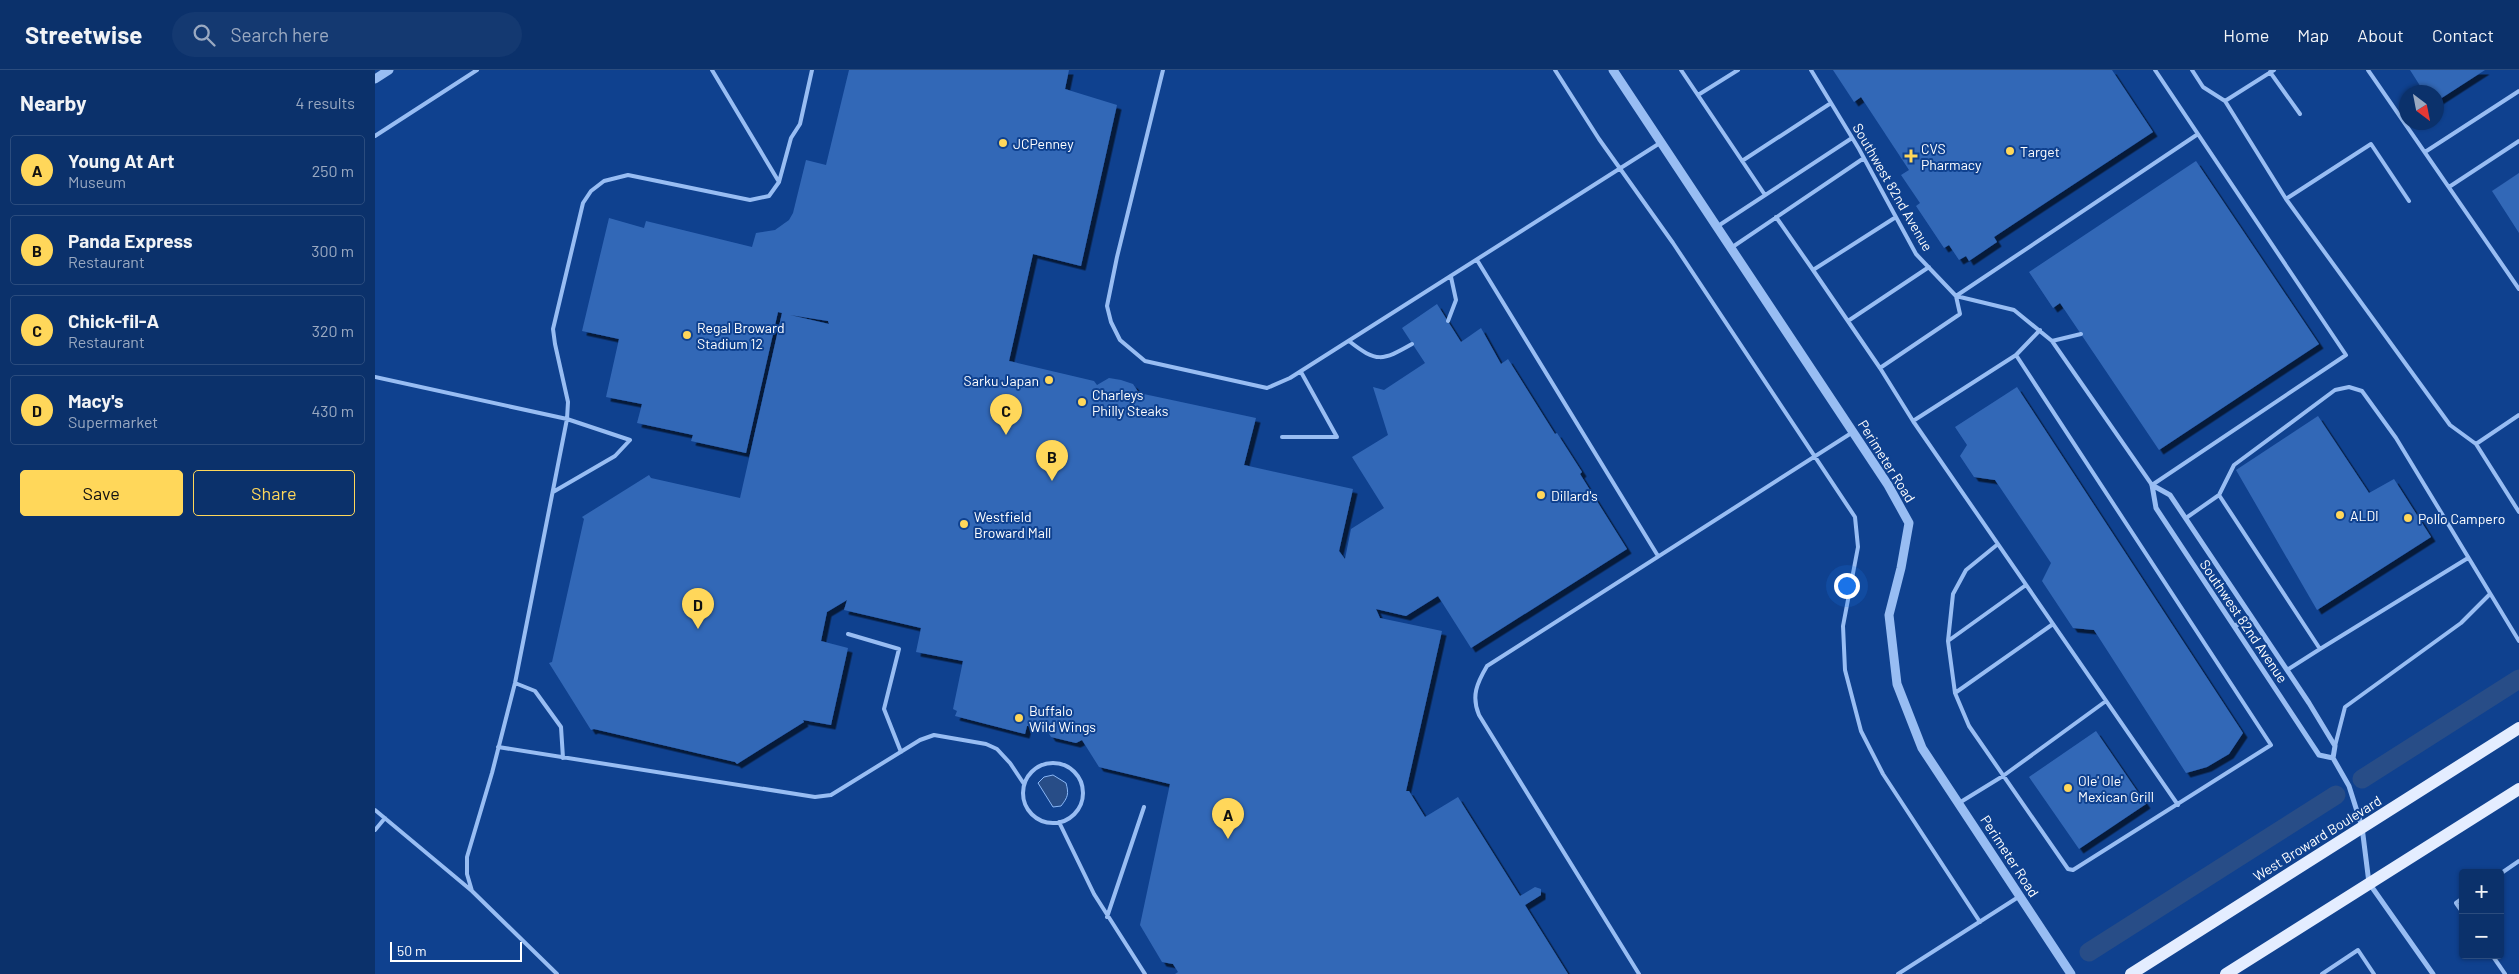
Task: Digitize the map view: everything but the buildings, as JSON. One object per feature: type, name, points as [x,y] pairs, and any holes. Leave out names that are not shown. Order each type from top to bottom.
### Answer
[{"type":"main road","name":"West Broward Boulevard","points":[[2131,974],[2361,826],[2519,728]]},
{"type":"main road","points":[[2227,974],[2519,789]]},
{"type":"street","points":[[375,79],[389,70]]},
{"type":"street","name":"Perimeter Road","points":[[1613,70],[1888,485],[1909,524],[1901,568],[1889,616],[1897,684],[1922,748],[2071,974]]},
{"type":"street","name":"Southwest 82nd Avenue","points":[[2152,485],[2170,495],[2287,670],[2335,746]]},
{"type":"street","name":"Southwest 82nd Avenue","points":[[2152,485],[2156,508],[2319,754],[2333,758],[2349,786],[2361,826],[2369,883]]},
{"type":"street","points":[[2235,626],[2251,616]]},
{"type":"street","points":[[2333,758],[2335,746]]},
{"type":"street","points":[[2369,883],[2433,974]]},
{"type":"lane","points":[[375,136],[477,70]]},
{"type":"lane","points":[[712,70],[779,182]]},
{"type":"lane","points":[[472,891],[467,874],[467,857],[515,683],[567,418],[568,402],[553,329],[583,202],[591,191],[604,181],[628,175],[750,200],[769,196],[779,182],[791,138],[800,124],[813,70]]},
{"type":"lane","points":[[1163,70],[1117,257],[1107,306],[1111,322],[1120,340],[1145,361],[1267,388],[1301,372],[1661,142]]},
{"type":"lane","points":[[1555,70],[1620,168],[1673,243],[1855,517],[1858,547],[1843,626],[1845,670],[1861,731],[1883,774],[1980,922]]},
{"type":"lane","points":[[1681,70],[1765,195]]},
{"type":"lane","points":[[1698,96],[1738,70]]},
{"type":"lane","name":"Southwest 82nd Avenue","points":[[1811,70],[1864,158],[1916,254],[1955,296],[2014,310],[2052,341],[2152,485]]},
{"type":"lane","points":[[2152,485],[2347,355],[2155,70]]},
{"type":"lane","points":[[2192,70],[2203,87],[2225,101],[2286,199],[2450,425],[2476,444],[2519,512]]},
{"type":"lane","points":[[2369,70],[2519,289]]},
{"type":"lane","points":[[2225,101],[2272,71],[2300,114]]},
{"type":"lane","points":[[2425,152],[2519,91]]},
{"type":"lane","points":[[1742,161],[1831,102]]},
{"type":"lane","points":[[1880,368],[1960,314],[1955,296],[2199,134]]},
{"type":"lane","points":[[1717,226],[1852,138]]},
{"type":"lane","points":[[2449,187],[2519,140]]},
{"type":"lane","points":[[2286,199],[2371,144],[2409,202]]},
{"type":"lane","points":[[1731,248],[1864,158]]},
{"type":"lane","points":[[1776,216],[1880,368],[1913,421],[2178,805]]},
{"type":"lane","points":[[1813,270],[1896,217]]},
{"type":"lane","points":[[1477,260],[1659,556]]},
{"type":"lane","points":[[1848,321],[1929,267]]},
{"type":"lane","points":[[1448,321],[1456,300],[1451,277]]},
{"type":"lane","points":[[1913,421],[2016,355],[2040,330]]},
{"type":"lane","points":[[2052,341],[2081,334]]},
{"type":"lane","points":[[1349,341],[1367,355],[1388,358],[1412,344]]},
{"type":"lane","points":[[1998,544],[1966,570],[1953,594],[1947,641],[1955,693],[1969,726],[2071,870],[2178,805],[2271,745],[2016,355]]},
{"type":"lane","points":[[1282,437],[1337,437],[1301,372]]},
{"type":"lane","points":[[375,377],[567,418],[630,440],[615,456],[553,492]]},
{"type":"lane","points":[[2186,518],[2219,496],[2234,465],[2335,390],[2349,387],[2362,391],[2397,438],[2519,641]]},
{"type":"lane","points":[[2476,444],[2519,415]]},
{"type":"lane","points":[[1639,974],[1479,715],[1473,702],[1478,681],[1487,666],[1853,432]]},
{"type":"lane","points":[[2219,496],[2320,649]]},
{"type":"lane","points":[[2287,670],[2468,558]]},
{"type":"lane","points":[[1947,641],[2026,585]]},
{"type":"lane","points":[[2335,746],[2345,707],[2461,623],[2491,594]]},
{"type":"lane","points":[[1955,693],[2053,624]]},
{"type":"lane","points":[[848,634],[899,649],[884,709],[901,752]]},
{"type":"lane","points":[[515,683],[535,691],[561,727],[563,758]]},
{"type":"lane","points":[[1959,803],[2003,776],[2106,701]]},
{"type":"lane","points":[[498,747],[815,797],[831,794],[920,740],[935,735],[986,744],[997,749],[1010,763],[1024,784]]},
{"type":"lane","points":[[1053,762],[1063,764],[1078,776],[1083,794],[1081,804],[1068,819],[1059,822],[1048,823],[1031,813],[1023,795],[1024,784],[1035,768],[1053,762]]},
{"type":"lane","points":[[1107,917],[1145,807]]},
{"type":"lane","points":[[375,810],[472,891],[557,974]]},
{"type":"lane","points":[[375,830],[385,818]]},
{"type":"lane","points":[[1059,822],[1107,917],[1145,974]]},
{"type":"lane","points":[[2504,871],[2519,861]]},
{"type":"lane","points":[[1898,974],[2020,896]]},
{"type":"lane","points":[[2322,974],[2358,950],[2374,974]]},
{"type":"lane","points":[[2495,959],[2505,974]]},
{"type":"water","points":[[1053,775],[1066,783],[1067,795],[1061,806],[1053,807],[1038,783],[1044,777]]},
{"type":"waterway","points":[[2362,779],[2519,679]]},
{"type":"waterway","points":[[2089,952],[2336,795]]},
{"type":"place","name":"JCPenney","points":[[1003,143]]},
{"type":"place","name":"Target","points":[[2010,151]]},
{"type":"place","name":"CVS Pharmacy","points":[[1911,156]]},
{"type":"place","name":"Regal Broward Stadium 12","points":[[687,335]]},
{"type":"place","name":"Sarku Japan","points":[[1049,380]]},
{"type":"place","name":"Charleys Philly Steaks","points":[[1082,402]]},
{"type":"place","name":"Chick-fil-A","points":[[1006,435]]},
{"type":"place","name":"Panda Express","points":[[1052,481]]},
{"type":"place","name":"Dillard's","points":[[1541,495]]},
{"type":"place","name":"ALDI","points":[[2340,515]]},
{"type":"place","name":"Pollo Campero","points":[[2408,518]]},
{"type":"place","name":"Westfield Broward Mall","points":[[964,524]]},
{"type":"place","name":"Macy's","points":[[698,629]]},
{"type":"place","name":"Buffalo Wild Wings","points":[[1019,718]]},
{"type":"place","name":"Ole' Ole' Mexican Grill","points":[[2068,788]]},
{"type":"place","name":"Young At Art","points":[[1228,839]]}]
